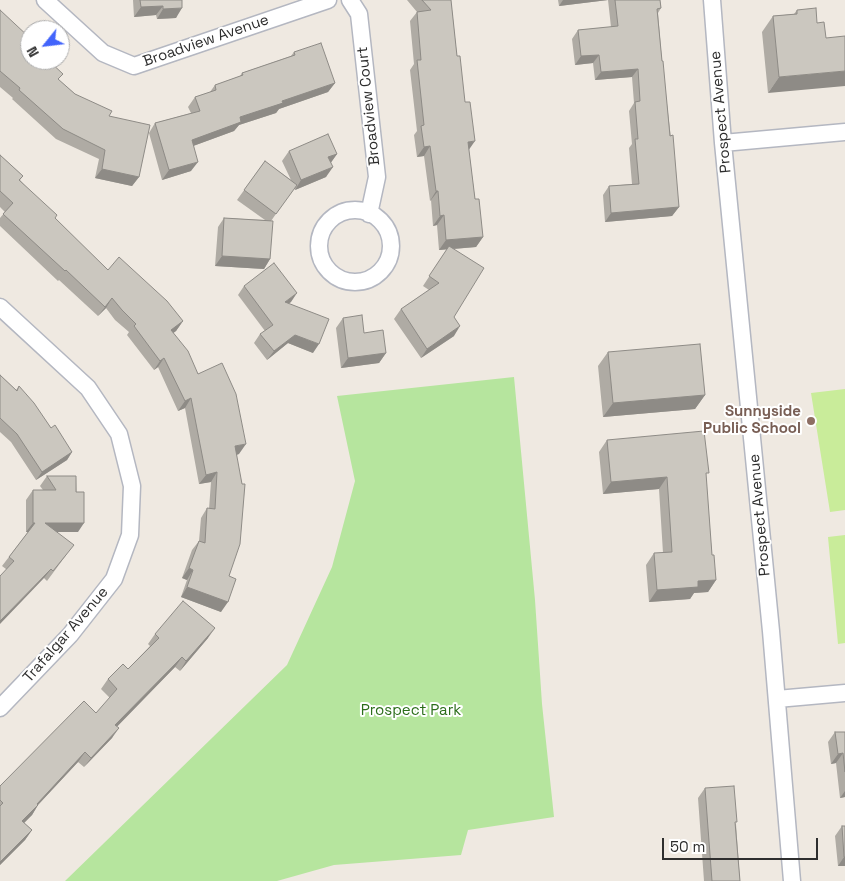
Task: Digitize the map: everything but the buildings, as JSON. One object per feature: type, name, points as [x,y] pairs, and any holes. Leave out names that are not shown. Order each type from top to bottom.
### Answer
[{"type":"street","name":"Broadview Avenue","points":[[45,0],[103,53],[134,66],[328,0]]},
{"type":"street","name":"Broadview Court","points":[[350,0],[359,14],[377,177],[369,214]]},
{"type":"street","name":"Prospect Avenue","points":[[712,0],[723,143],[777,699],[792,881]]},
{"type":"street","points":[[723,143],[845,132]]},
{"type":"street","points":[[353,210],[369,214],[375,216],[384,225],[389,234],[391,247],[389,259],[378,274],[368,280],[350,282],[339,278],[329,271],[322,261],[319,249],[323,230],[331,220],[341,214],[353,210]]},
{"type":"street","name":"Trafalgar Avenue","points":[[0,307],[88,388],[119,434],[132,486],[130,534],[114,579],[70,635],[0,708]]},
{"type":"street","points":[[777,699],[845,693]]},
{"type":"green space","name":"Prospect Park","points":[[514,377],[535,600],[542,704],[554,817],[468,830],[461,855],[334,865],[277,881],[65,881],[287,665],[332,567],[355,481],[337,396]]},
{"type":"green space","points":[[845,389],[845,510],[830,512],[811,393]]},
{"type":"green space","points":[[845,535],[845,643],[838,644],[828,537]]},
{"type":"place","name":"Sunnyside Public School","points":[[811,421]]}]
